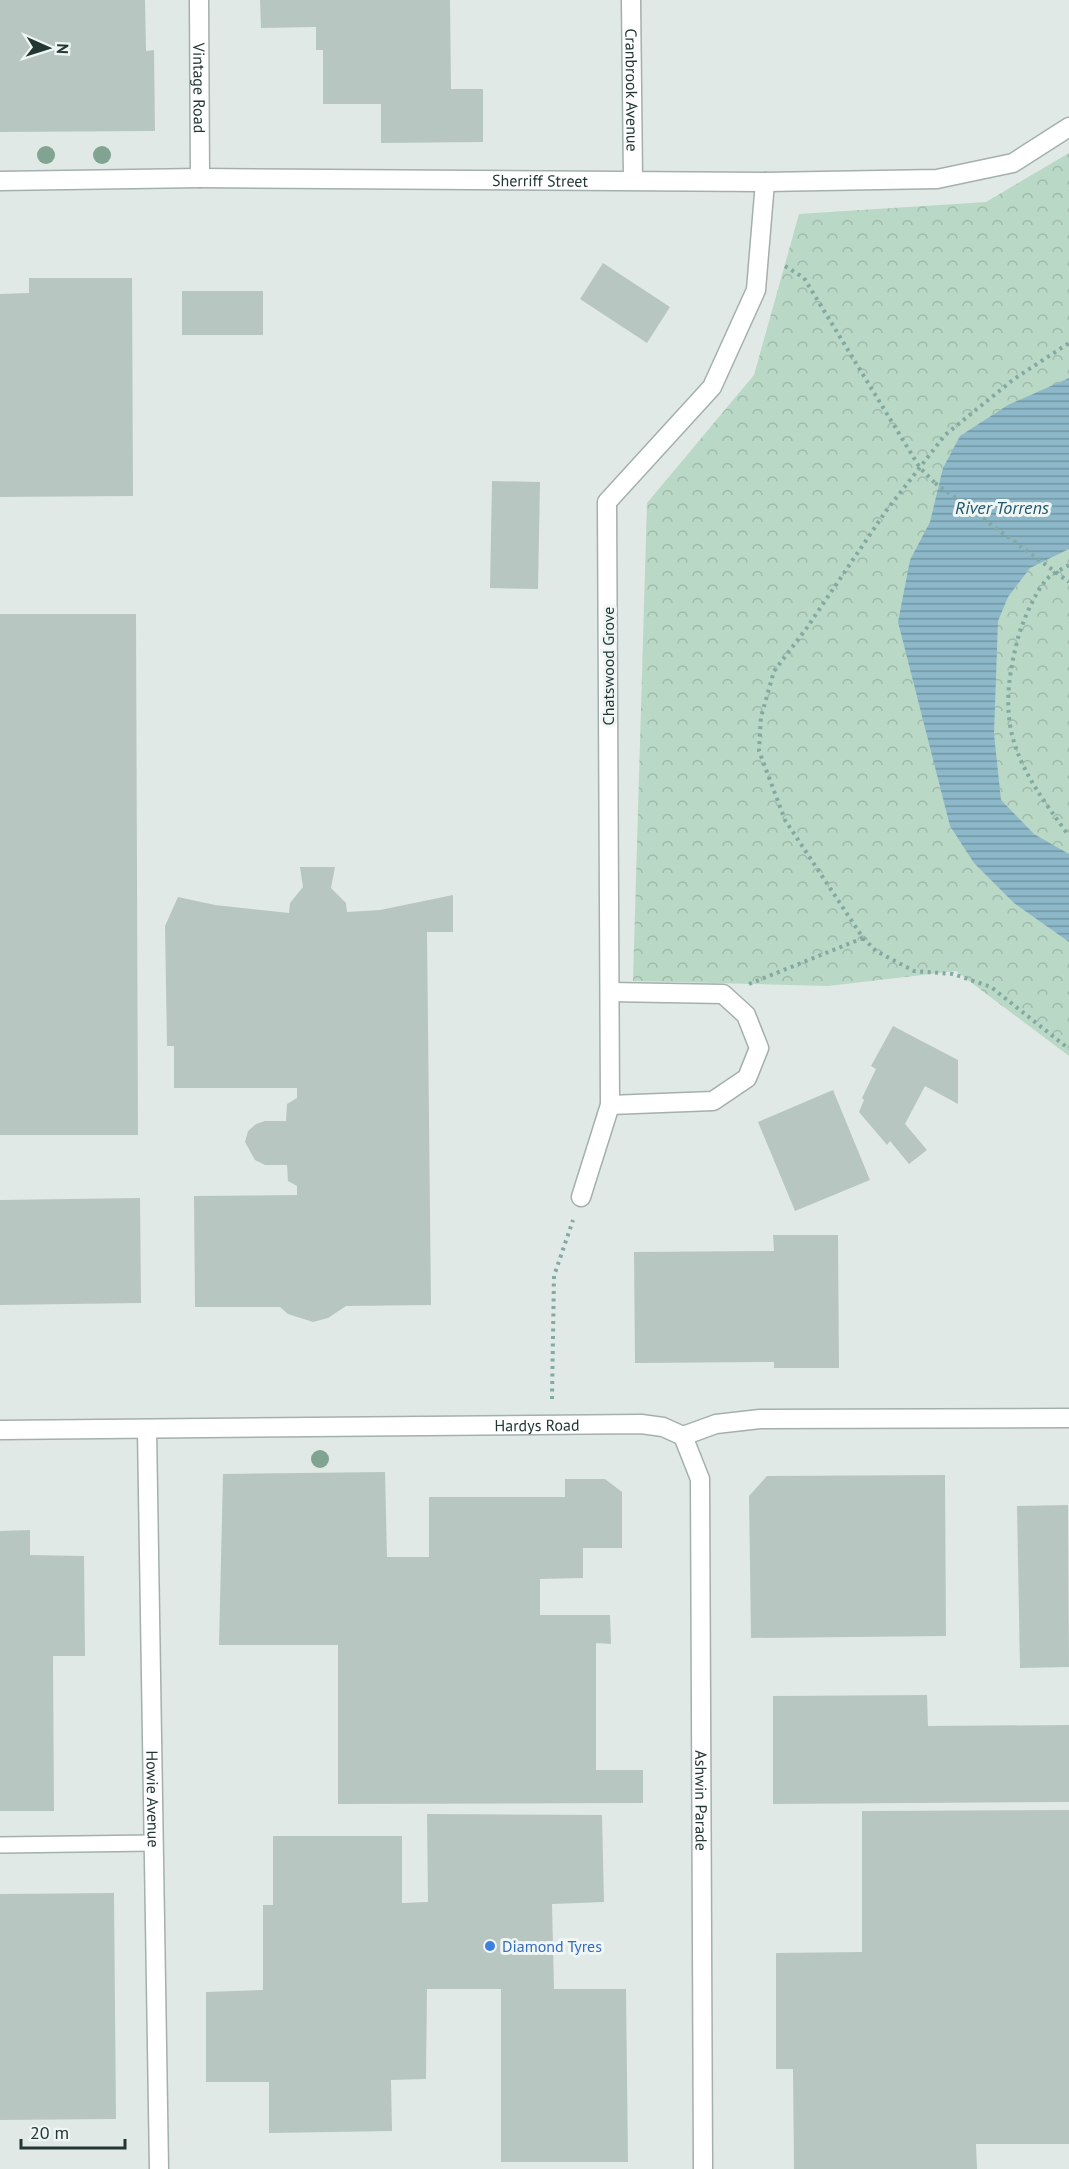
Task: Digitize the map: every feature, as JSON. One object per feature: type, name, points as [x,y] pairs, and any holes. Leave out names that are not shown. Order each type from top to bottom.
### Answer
[{"type":"street","name":"Vintage Road","points":[[199,0],[200,178]]},
{"type":"street","name":"Cranbrook Avenue","points":[[632,0],[633,179]]},
{"type":"street","name":"Sherriff Street","points":[[0,181],[200,178],[633,179],[765,182],[937,179],[1013,163],[1069,127]]},
{"type":"street","name":"Chatswood Grove","points":[[581,1197],[610,1105],[607,502],[712,387],[756,290],[765,182]]},
{"type":"street","points":[[610,992],[723,994],[746,1015],[759,1048],[747,1078],[713,1101],[610,1105]]},
{"type":"street","points":[[683,1437],[716,1425],[760,1419],[1069,1418]]},
{"type":"street","name":"Hardys Road","points":[[0,1430],[641,1424],[663,1427],[683,1437]]},
{"type":"street","name":"Howie Avenue","points":[[147,1430],[159,2169]]},
{"type":"street","name":"Ashwin Parade","points":[[683,1437],[700,1479],[703,2169]]},
{"type":"lane","points":[[0,1845],[154,1843]]},
{"type":"path","points":[[759,251],[804,278],[920,468],[935,483],[1069,582]]},
{"type":"path","points":[[1069,343],[1014,379],[945,435],[885,511],[806,629],[774,671],[761,717],[759,752],[785,820],[862,938],[876,951],[914,971],[953,974],[991,987],[1069,1049]]},
{"type":"path","points":[[1069,565],[1046,580],[1021,627],[1008,677],[1006,709],[1016,749],[1032,786],[1069,836]]},
{"type":"path","points":[[723,994],[862,938]]},
{"type":"path","points":[[552,1425],[554,1276],[581,1197]]},
{"type":"green space","points":[[1069,153],[1069,1056],[956,971],[828,986],[633,981],[647,503],[754,375],[799,214],[986,202]]},
{"type":"water","name":"River Torrens","points":[[1069,378],[1069,549],[1030,568],[1008,597],[998,621],[994,734],[1001,800],[1034,834],[1069,854],[1069,942],[1014,903],[974,863],[950,826],[898,622],[910,560],[930,522],[943,468],[960,436],[1008,405]]},
{"type":"building","points":[[0,0],[145,0],[146,51],[154,50],[155,131],[0,132]]},
{"type":"building","points":[[260,0],[450,0],[451,89],[483,89],[483,142],[381,143],[381,104],[323,104],[323,50],[316,50],[316,27],[261,28]]},
{"type":"building","points":[[603,263],[670,307],[647,343],[580,299]]},
{"type":"building","points":[[29,278],[132,278],[133,496],[0,497],[0,294],[29,293]]},
{"type":"building","points":[[182,291],[263,291],[263,335],[182,335]]},
{"type":"building","points":[[492,481],[540,482],[538,589],[490,588]]},
{"type":"building","points":[[0,614],[136,614],[138,1135],[0,1135]]},
{"type":"building","points":[[300,867],[335,867],[331,888],[346,903],[347,912],[380,910],[453,895],[453,932],[427,932],[431,1305],[346,1306],[328,1318],[313,1322],[288,1314],[280,1307],[195,1307],[194,1196],[297,1195],[297,1186],[288,1181],[287,1165],[265,1165],[255,1160],[245,1142],[248,1131],[256,1124],[265,1121],[286,1121],[287,1104],[297,1098],[297,1088],[174,1088],[174,1046],[167,1046],[165,926],[178,897],[215,905],[289,913],[290,903],[303,887]]},
{"type":"building","points":[[893,1026],[958,1060],[958,1104],[925,1086],[905,1124],[927,1150],[909,1164],[890,1141],[887,1145],[859,1112],[864,1100],[862,1098],[876,1069],[871,1066]]},
{"type":"building","points":[[833,1090],[870,1180],[795,1211],[758,1122]]},
{"type":"building","points":[[140,1198],[141,1303],[0,1305],[0,1200]]},
{"type":"building","points":[[773,1235],[838,1235],[839,1368],[774,1368],[774,1362],[635,1363],[634,1252],[774,1251]]},
{"type":"building","points":[[385,1472],[387,1557],[429,1557],[429,1497],[565,1497],[565,1479],[605,1479],[622,1492],[622,1548],[583,1548],[583,1578],[540,1579],[540,1615],[610,1615],[611,1644],[596,1643],[596,1770],[643,1770],[643,1803],[338,1804],[338,1645],[219,1645],[223,1474]]},
{"type":"building","points":[[945,1475],[946,1636],[751,1638],[749,1496],[767,1476]]},
{"type":"building","points":[[1068,1505],[1069,1667],[1020,1668],[1017,1506]]},
{"type":"building","points":[[30,1530],[30,1555],[84,1556],[85,1656],[53,1656],[54,1811],[0,1811],[0,1531]]},
{"type":"building","points":[[927,1695],[928,1726],[1069,1725],[1069,1802],[773,1804],[773,1696]]},
{"type":"building","points":[[1069,1810],[1069,2144],[976,2144],[977,2169],[794,2169],[793,2069],[776,2069],[776,1953],[862,1952],[862,1811]]},
{"type":"building","points":[[427,1814],[602,1815],[604,1902],[552,1904],[554,1989],[626,1989],[628,2162],[501,2162],[501,1989],[427,1989],[426,2079],[391,2080],[392,2131],[269,2133],[269,2082],[206,2082],[206,1992],[263,1990],[263,1905],[273,1905],[273,1836],[402,1836],[402,1903],[428,1902]]},
{"type":"building","points":[[114,1893],[116,2119],[0,2120],[0,1894]]},
{"type":"place","name":"Diamond Tyres","points":[[490,1946]]}]
